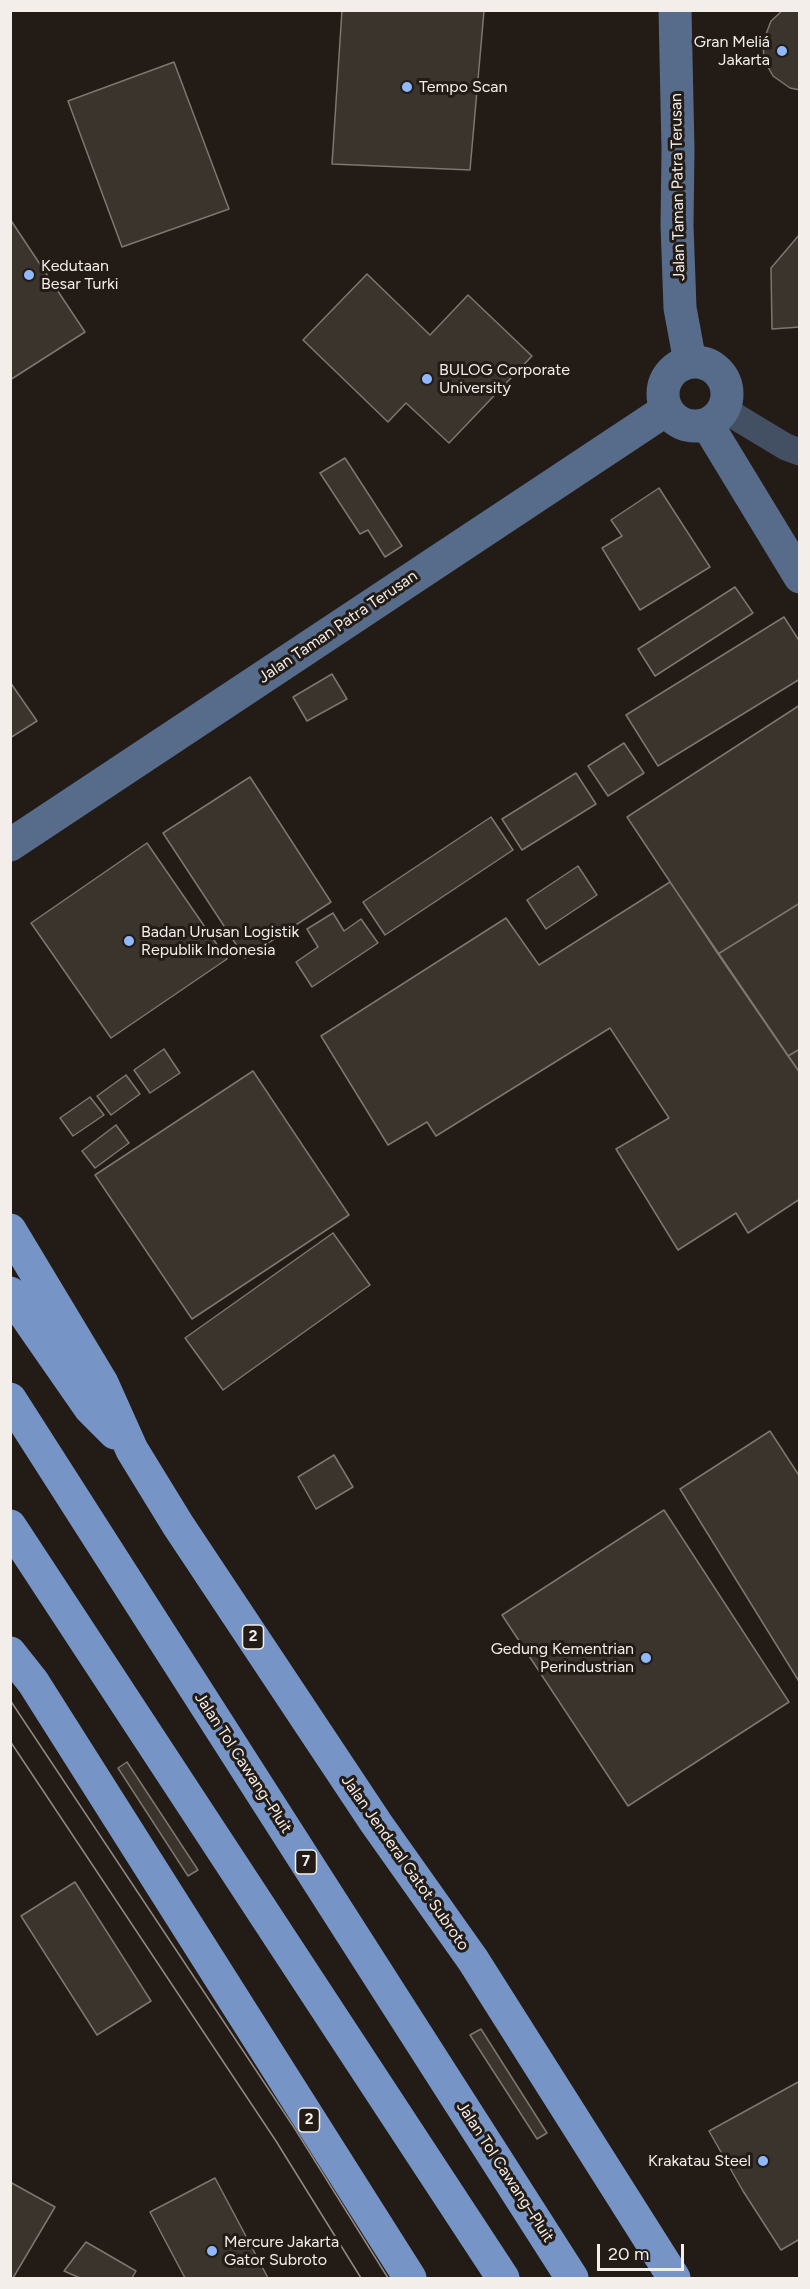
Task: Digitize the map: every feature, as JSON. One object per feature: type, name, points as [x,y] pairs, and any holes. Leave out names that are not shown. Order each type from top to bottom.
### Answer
[{"type":"highway","name":"Jalan Jenderal Gatot Subroto","points":[[10,1230],[102,1383],[132,1450],[215,1582],[262,1649],[376,1823],[473,1960],[674,2278]]},
{"type":"highway","name":"Jalan Jenderal Gatot Subroto","points":[[19,1306],[90,1408],[132,1450]]},
{"type":"highway","name":"Jalan Tol Cawang–Pluit","points":[[10,1399],[572,2278]]},
{"type":"highway","points":[[10,1526],[503,2278]]},
{"type":"highway","name":"2","points":[[10,1629],[33,1682]]},
{"type":"highway","name":"2","points":[[10,1653],[33,1682],[403,2271]]},
{"type":"street","name":"Jalan Taman Patra Terusan","points":[[675,10],[680,308],[690,362]]},
{"type":"street","points":[[690,362],[702,363],[714,368],[722,376],[727,398],[715,417],[696,426],[685,425],[675,420],[666,410],[662,399],[663,386],[668,375],[678,366],[690,362]]},
{"type":"street","name":"Jalan Taman Patra Terusan","points":[[10,845],[666,410]]},
{"type":"street","points":[[715,417],[800,452]]},
{"type":"street","points":[[715,417],[800,577]]},
{"type":"building","name":"Tempo Scan","points":[[342,10],[484,11],[470,170],[332,164]]},
{"type":"building","name":"Gran Meliá Jakarta","points":[[783,10],[800,10],[800,90],[790,88],[773,76],[764,60],[763,42],[771,21]]},
{"type":"building","points":[[174,62],[229,209],[122,247],[68,101]]},
{"type":"building","name":"Kedutaan Besar Turki","points":[[10,219],[85,332],[10,380]]},
{"type":"building","points":[[800,234],[800,327],[772,329],[771,268]]},
{"type":"building","name":"BULOG Corporate University","points":[[367,274],[430,335],[468,295],[532,356],[449,443],[406,403],[388,422],[303,340]]},
{"type":"building","points":[[345,458],[402,546],[385,557],[368,530],[360,534],[320,473]]},
{"type":"building","points":[[659,488],[710,567],[640,610],[602,548],[622,536],[611,520]]},
{"type":"building","points":[[735,587],[753,613],[655,676],[638,649]]},
{"type":"building","points":[[784,617],[800,642],[800,679],[658,766],[626,715]]},
{"type":"building","points":[[332,674],[347,699],[307,721],[293,697]]},
{"type":"building","points":[[10,682],[37,721],[10,738]]},
{"type":"building","points":[[800,705],[800,903],[718,954],[627,817]]},
{"type":"building","points":[[624,743],[644,773],[608,796],[588,766]]},
{"type":"building","points":[[576,773],[596,804],[522,850],[502,819]]},
{"type":"building","points":[[250,777],[331,902],[245,958],[163,833]]},
{"type":"building","points":[[491,817],[513,850],[385,935],[363,902]]},
{"type":"building","name":"Badan Urusan Logistik Republik Indonesia","points":[[147,843],[227,959],[111,1038],[31,923]]},
{"type":"building","points":[[578,866],[597,895],[546,929],[527,900]]},
{"type":"building","points":[[670,882],[800,1073],[800,1199],[748,1233],[736,1213],[678,1250],[616,1149],[669,1118],[610,1028],[436,1136],[427,1122],[388,1145],[321,1036],[506,918],[539,965]]},
{"type":"building","points":[[800,903],[800,1049],[788,1056],[718,954]]},
{"type":"building","points":[[333,913],[344,931],[361,919],[378,943],[312,987],[296,962],[318,947],[307,929]]},
{"type":"building","points":[[164,1049],[180,1073],[150,1093],[134,1070]]},
{"type":"building","points":[[800,1049],[800,1073],[788,1056]]},
{"type":"building","points":[[253,1071],[349,1215],[192,1319],[95,1175]]},
{"type":"building","points":[[126,1075],[140,1094],[111,1115],[97,1096]]},
{"type":"building","points":[[90,1097],[104,1115],[73,1136],[60,1118]]},
{"type":"building","points":[[116,1125],[129,1143],[95,1168],[82,1151]]},
{"type":"building","points":[[333,1233],[370,1285],[223,1390],[185,1338]]},
{"type":"building","points":[[770,1431],[800,1477],[800,1683],[680,1489]]},
{"type":"building","points":[[334,1455],[353,1487],[316,1509],[298,1477]]},
{"type":"building","name":"Gedung Kementrian Perindustrian","points":[[664,1510],[789,1702],[628,1806],[502,1615]]},
{"type":"building","points":[[127,1762],[198,1870],[188,1876],[118,1768]]},
{"type":"building","points":[[75,1882],[151,2001],[97,2035],[21,1916]]},
{"type":"building","points":[[481,2029],[547,2133],[537,2139],[470,2035]]},
{"type":"building","name":"Krakatau Steel","points":[[800,2081],[800,2239],[781,2250],[743,2191],[709,2131]]},
{"type":"building","name":"Mercure Jakarta Gator Subroto","points":[[215,2178],[268,2278],[185,2278],[150,2212]]},
{"type":"building","points":[[10,2182],[55,2207],[13,2278],[10,2278]]},
{"type":"building","points":[[86,2242],[136,2271],[132,2278],[80,2278],[64,2271]]},
{"type":"tram line","points":[[10,1700],[295,2129],[388,2278]]},
{"type":"tram line","points":[[10,1741],[276,2141],[361,2278]]},
{"type":"place","name":"Gran Meliá Jakarta","points":[[782,51]]},
{"type":"place","name":"Tempo Scan","points":[[407,87]]},
{"type":"place","name":"Kedutaan Besar Turki","points":[[29,275]]},
{"type":"place","name":"BULOG Corporate University","points":[[427,379]]},
{"type":"place","name":"Badan Urusan Logistik Republik Indonesia","points":[[129,941]]},
{"type":"place","name":"Gedung Kementrian Perindustrian","points":[[646,1658]]},
{"type":"place","name":"Krakatau Steel","points":[[763,2161]]},
{"type":"place","name":"Mercure Jakarta Gator Subroto","points":[[212,2251]]}]
